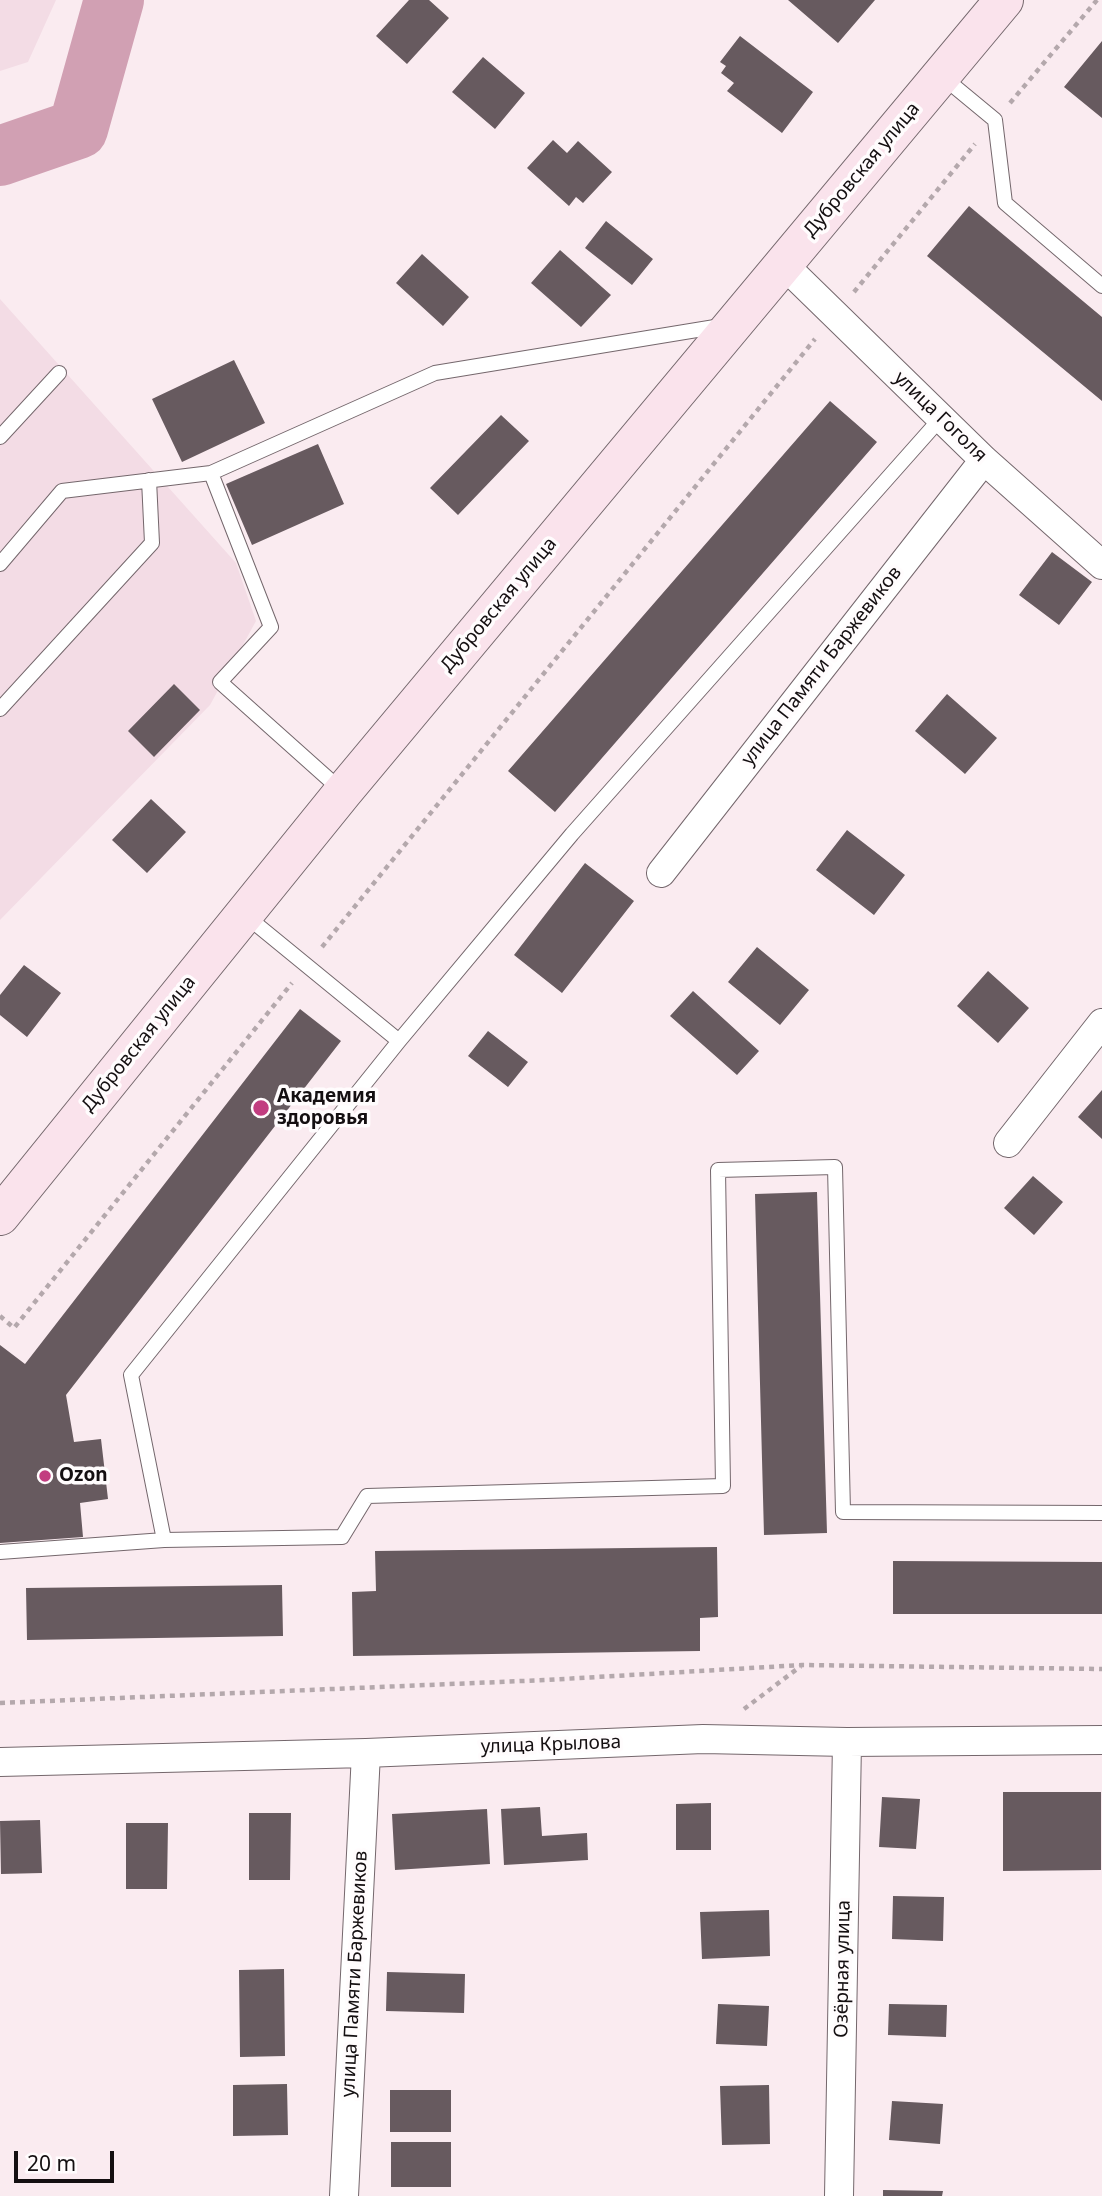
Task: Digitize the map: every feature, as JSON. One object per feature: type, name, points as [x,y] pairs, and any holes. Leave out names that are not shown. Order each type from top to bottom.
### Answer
[{"type":"street","name":"Дубровская улица","points":[[0,1216],[343,792],[1004,0]]},
{"type":"street","name":"улица Гоголя","points":[[783,264],[984,460],[1102,565]]},
{"type":"street","name":"улица Памяти Баржевиков","points":[[661,873],[984,460]]},
{"type":"street","points":[[1009,1143],[1102,1023]]},
{"type":"street","name":"улица Крылова","points":[[0,1762],[366,1753],[703,1740],[1102,1740]]},
{"type":"street","name":"Озёрная улица","points":[[839,2196],[847,1742]]},
{"type":"street","name":"улица Памяти Баржевиков","points":[[344,2196],[366,1753]]},
{"type":"lane","points":[[942,75],[995,120],[1005,203],[1102,286]]},
{"type":"lane","points":[[2,557],[62,491],[211,473],[435,373],[733,324]]},
{"type":"lane","points":[[0,436],[59,373]]},
{"type":"lane","points":[[164,1540],[131,1375],[399,1041],[572,834],[940,418]]},
{"type":"lane","points":[[211,473],[271,627],[220,682],[343,792]]},
{"type":"lane","points":[[0,709],[152,542],[149,480]]},
{"type":"lane","points":[[244,914],[399,1041]]},
{"type":"lane","points":[[0,1552],[164,1540],[342,1537],[367,1496],[723,1486],[718,1170],[835,1167],[842,1512],[1102,1513]]},
{"type":"path","points":[[0,1316],[14,1328],[834,316],[1097,0]]},
{"type":"path","points":[[0,1703],[546,1680],[802,1665],[1102,1669]]},
{"type":"path","points":[[703,1740],[802,1665]]},
{"type":"shaded area","points":[[0,0],[56,0],[28,62],[0,71]]},
{"type":"shaded area","points":[[0,299],[236,563],[256,621],[210,705],[0,920]]},
{"type":"building","points":[[409,0],[429,0],[449,18],[407,64],[376,36]]},
{"type":"building","points":[[788,0],[875,0],[838,43]]},
{"type":"building","points":[[740,36],[813,92],[782,133],[727,91],[734,83],[721,73],[726,66],[720,62]]},
{"type":"building","points":[[1102,41],[1102,118],[1064,87]]},
{"type":"building","points":[[483,57],[525,93],[495,129],[452,92]]},
{"type":"building","points":[[553,140],[567,153],[578,141],[612,172],[583,203],[576,197],[569,206],[527,168]]},
{"type":"building","points":[[969,206],[1102,317],[1102,401],[927,256]]},
{"type":"building","points":[[606,221],[653,259],[632,285],[585,248]]},
{"type":"building","points":[[560,250],[611,295],[581,327],[531,283]]},
{"type":"building","points":[[422,254],[469,297],[443,326],[396,283]]},
{"type":"building","points":[[234,360],[265,423],[182,462],[152,399]]},
{"type":"building","points":[[830,401],[877,442],[555,812],[508,771]]},
{"type":"building","points":[[501,415],[529,441],[458,515],[430,488]]},
{"type":"building","points":[[318,444],[344,504],[252,545],[226,484]]},
{"type":"building","points":[[1052,552],[1092,582],[1059,625],[1019,595]]},
{"type":"building","points":[[174,684],[200,710],[154,757],[128,731]]},
{"type":"building","points":[[947,694],[997,738],[965,774],[915,731]]},
{"type":"building","points":[[151,799],[186,832],[147,873],[112,840]]},
{"type":"building","points":[[847,830],[905,875],[874,915],[816,870]]},
{"type":"building","points":[[585,863],[634,901],[562,993],[514,955]]},
{"type":"building","points":[[757,947],[809,990],[780,1025],[728,982]]},
{"type":"building","points":[[24,965],[61,993],[27,1037],[0,1015],[0,995]]},
{"type":"building","points":[[988,971],[1029,1008],[998,1043],[957,1006]]},
{"type":"building","points":[[693,991],[759,1051],[737,1075],[670,1016]]},
{"type":"building","points":[[300,1009],[341,1041],[66,1395],[74,1442],[101,1439],[108,1499],[80,1503],[83,1537],[0,1543],[0,1345],[25,1364]]},
{"type":"building","points":[[488,1031],[528,1062],[508,1087],[468,1056]]},
{"type":"building","points":[[1102,1090],[1102,1139],[1078,1117]]},
{"type":"building","points":[[1033,1176],[1063,1202],[1034,1235],[1004,1208]]},
{"type":"building","points":[[817,1192],[827,1533],[764,1535],[755,1194]]},
{"type":"building","points":[[717,1547],[718,1617],[700,1618],[700,1651],[353,1656],[352,1592],[376,1591],[375,1551]]},
{"type":"building","points":[[893,1561],[1102,1562],[1102,1614],[893,1614]]},
{"type":"building","points":[[282,1585],[283,1636],[27,1640],[26,1588]]},
{"type":"building","points":[[1003,1792],[1101,1792],[1101,1870],[1003,1871]]},
{"type":"building","points":[[882,1797],[920,1799],[916,1849],[879,1847]]},
{"type":"building","points":[[711,1803],[711,1850],[676,1850],[676,1804]]},
{"type":"building","points":[[540,1807],[542,1836],[587,1833],[588,1860],[504,1865],[501,1809]]},
{"type":"building","points":[[487,1809],[490,1864],[395,1870],[392,1814]]},
{"type":"building","points":[[249,1813],[291,1813],[290,1880],[249,1880]]},
{"type":"building","points":[[40,1820],[42,1873],[1,1874],[0,1821]]},
{"type":"building","points":[[126,1823],[168,1823],[167,1889],[126,1889]]},
{"type":"building","points":[[893,1896],[944,1897],[943,1941],[892,1939]]},
{"type":"building","points":[[769,1910],[770,1956],[702,1959],[700,1912]]},
{"type":"building","points":[[284,1969],[285,2056],[240,2057],[239,1970]]},
{"type":"building","points":[[387,1972],[465,1974],[464,2013],[386,2011]]},
{"type":"building","points":[[718,2004],[769,2006],[767,2046],[716,2044]]},
{"type":"building","points":[[889,2004],[947,2005],[946,2037],[888,2035]]},
{"type":"building","points":[[287,2084],[288,2135],[233,2136],[233,2085]]},
{"type":"building","points":[[769,2085],[770,2144],[722,2145],[720,2086]]},
{"type":"building","points":[[390,2090],[451,2090],[451,2132],[390,2132]]},
{"type":"building","points":[[892,2101],[943,2104],[940,2144],[889,2140]]},
{"type":"building","points":[[391,2142],[451,2142],[451,2187],[391,2187]]},
{"type":"building","points":[[883,2190],[943,2191],[942,2196],[883,2196]]},
{"type":"waterway","points":[[0,156],[78,129],[114,0]]},
{"type":"place","name":"Академия здоровья","points":[[261,1108]]},
{"type":"place","name":"Ozon","points":[[45,1476]]}]
